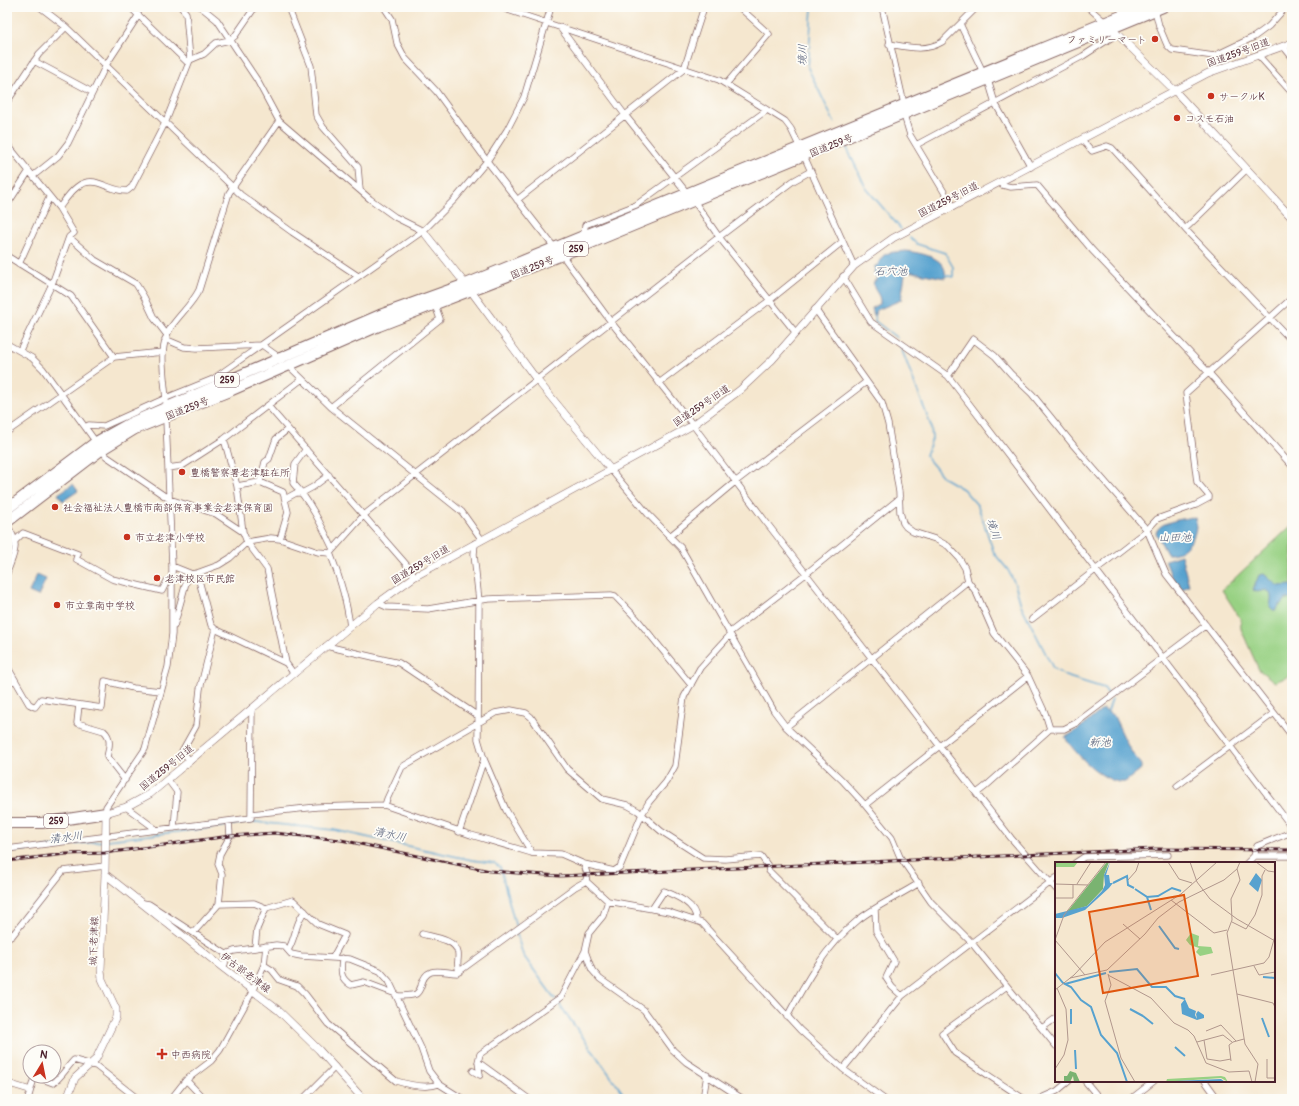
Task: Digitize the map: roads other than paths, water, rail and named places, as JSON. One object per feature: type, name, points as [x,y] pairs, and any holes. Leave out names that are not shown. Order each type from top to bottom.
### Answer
[{"type":"highway","name":"国道259号","points":[[1111,28],[1141,7]]},
{"type":"highway","name":"国道259号","points":[[7,509],[130,423],[279,357],[380,315],[468,288],[562,255],[690,197],[802,151],[904,104],[985,76],[1159,8]]},
{"type":"highway","name":"国道259号","points":[[802,151],[904,115],[985,76]]},
{"type":"highway","name":"国道259号","points":[[7,522],[98,446],[379,326],[435,305],[554,247],[690,197]]},
{"type":"highway","name":"259","points":[[7,823],[42,823],[106,813]]},
{"type":"street","points":[[40,7],[66,27],[166,121],[232,188],[287,228],[358,276]]},
{"type":"street","points":[[130,7],[189,62]]},
{"type":"street","points":[[59,208],[74,188],[80,184],[97,182],[120,191],[127,191],[132,187],[166,121],[189,62],[186,13],[181,7]]},
{"type":"street","points":[[201,7],[217,20],[257,80],[279,122],[370,200],[395,217],[423,231],[538,380],[611,470],[648,514],[681,548],[774,711],[786,727],[842,780],[865,805],[892,838],[900,856],[932,902],[971,942],[1055,1045]]},
{"type":"street","points":[[189,62],[204,54],[216,43],[230,40],[235,36],[255,7]]},
{"type":"street","points":[[288,7],[312,66],[316,115],[323,127],[358,168],[360,190]]},
{"type":"street","points":[[384,7],[392,19],[397,43],[405,58],[436,91],[487,161],[554,247]]},
{"type":"street","points":[[499,7],[727,83],[785,121],[791,129],[802,151],[854,266]]},
{"type":"street","points":[[85,427],[89,425],[104,426],[213,379],[423,231],[455,199],[487,161],[507,130],[524,97],[551,7]]},
{"type":"street","points":[[517,200],[684,69],[704,7]]},
{"type":"street","points":[[727,83],[769,34],[739,7]]},
{"type":"street","points":[[882,7],[889,44],[904,104]]},
{"type":"street","points":[[889,44],[926,49],[942,42],[977,7]]},
{"type":"street","points":[[1159,8],[1159,26],[1167,45],[1172,50],[1214,56],[1254,37],[1269,26],[1286,7]]},
{"type":"street","points":[[1091,8],[1175,91],[1292,218]]},
{"type":"street","points":[[7,205],[31,174],[58,156],[68,143],[106,65],[138,16]]},
{"type":"street","points":[[960,24],[985,76],[995,103],[1031,167]]},
{"type":"street","points":[[8,99],[38,54],[66,27]]},
{"type":"street","points":[[561,28],[719,237],[796,333]]},
{"type":"street","points":[[916,145],[1082,56],[1111,28]]},
{"type":"street","name":"国道259号旧道","points":[[106,813],[126,807],[150,794],[350,626],[378,603],[414,577],[693,424],[740,390],[772,360],[854,266],[893,238],[1208,73],[1292,43]]},
{"type":"street","points":[[1283,46],[1292,57]]},
{"type":"street","points":[[1258,55],[1292,93]]},
{"type":"street","points":[[34,61],[92,92]]},
{"type":"street","points":[[584,235],[585,225],[636,205],[673,176],[767,110]]},
{"type":"street","points":[[904,115],[910,135],[953,207]]},
{"type":"street","points":[[166,400],[163,352],[166,337],[171,326],[192,302],[199,290],[225,205],[232,188],[279,122]]},
{"type":"street","points":[[1082,140],[1092,151],[1107,146],[1112,148],[1185,229],[1292,341]]},
{"type":"street","points":[[7,144],[49,198],[59,208],[74,233],[69,237],[52,284],[20,350]]},
{"type":"street","points":[[1185,229],[1247,169]]},
{"type":"street","points":[[172,634],[187,579],[194,573],[219,566],[247,542],[271,538],[280,539],[318,552],[331,551],[364,515],[719,237],[793,181],[811,171]]},
{"type":"street","points":[[1002,182],[1002,186],[1011,187],[1037,185],[1092,250],[1209,373],[1292,466]]},
{"type":"street","points":[[19,264],[49,198]]},
{"type":"street","points":[[69,237],[92,258],[136,284],[166,337],[184,347],[197,348],[262,345],[279,357],[331,407],[462,512],[479,541],[474,554],[479,601],[478,739],[484,759],[506,810],[532,853]]},
{"type":"street","points":[[659,383],[770,300],[842,242]]},
{"type":"street","points":[[562,255],[611,322],[693,424],[735,482],[1025,855],[1055,888]]},
{"type":"street","points":[[7,256],[71,296],[114,357]]},
{"type":"street","points":[[844,276],[870,322],[948,376],[1230,746],[1290,821],[1291,828],[1289,833],[1257,846],[1254,856],[1248,862]]},
{"type":"street","points":[[1032,619],[1147,530],[1157,519],[1196,505],[1209,498],[1197,482],[1185,395],[1292,298]]},
{"type":"street","points":[[331,407],[440,319],[435,305]]},
{"type":"street","points":[[815,309],[882,403],[888,424],[900,498],[900,512],[906,527],[913,532],[935,539],[948,546],[962,563],[968,581],[976,592],[994,633],[1028,676],[1050,729]]},
{"type":"street","points":[[948,376],[973,339],[996,356],[1011,374],[1032,394],[1074,446],[1147,530],[1166,574],[1292,736]]},
{"type":"street","points":[[7,344],[32,358],[43,369],[98,446],[114,462],[169,499],[216,514],[243,532]]},
{"type":"street","points":[[7,432],[114,357],[163,352]]},
{"type":"street","points":[[168,468],[182,466],[224,439],[302,380]]},
{"type":"street","points":[[670,536],[735,482],[866,382]]},
{"type":"street","points":[[268,406],[364,515],[412,572],[414,577]]},
{"type":"street","points":[[106,813],[106,807],[145,749],[168,667],[172,634],[172,566],[166,420]]},
{"type":"street","points":[[260,482],[265,462],[269,459],[276,439],[288,429]]},
{"type":"street","points":[[224,439],[237,486],[243,532],[247,542],[267,569],[286,663],[294,674]]},
{"type":"street","points":[[306,449],[295,464],[293,483],[302,493],[323,528],[343,584],[350,626]]},
{"type":"street","points":[[285,500],[296,493],[302,493],[313,488],[329,475]]},
{"type":"street","points":[[237,486],[260,482],[283,492],[288,512],[280,539]]},
{"type":"street","points":[[250,814],[317,807],[385,805],[459,832],[532,853],[562,854],[584,864],[614,871],[620,867],[642,814],[649,802],[666,782],[675,766],[684,697],[700,668],[729,634],[807,574],[900,498]]},
{"type":"street","points":[[7,526],[16,540],[16,548],[7,573]]},
{"type":"street","points":[[16,540],[23,533],[78,554],[76,558],[112,578],[162,591],[167,581],[172,580]]},
{"type":"street","points":[[172,566],[194,573]]},
{"type":"street","points":[[194,573],[211,625],[215,629],[286,663]]},
{"type":"street","points":[[786,727],[968,581]]},
{"type":"street","points":[[378,603],[387,607],[428,608],[496,599],[615,596],[637,619],[691,685]]},
{"type":"street","points":[[977,793],[1050,729],[1064,729],[1076,723],[1206,625]]},
{"type":"street","points":[[190,761],[182,751],[196,726],[200,689],[215,629]]},
{"type":"street","points":[[326,646],[399,663],[478,716]]},
{"type":"street","points":[[7,666],[32,707],[35,707],[41,700],[102,708],[105,681],[132,688],[161,691]]},
{"type":"street","points":[[865,805],[1028,676]]},
{"type":"street","points":[[7,684],[15,680]]},
{"type":"street","points":[[79,705],[77,723],[104,731],[108,734],[110,738],[107,757],[125,780]]},
{"type":"street","points":[[7,849],[105,841],[157,830],[250,818],[252,708]]},
{"type":"street","points":[[385,805],[386,799],[402,767],[478,723],[505,710],[516,710],[526,713],[531,718],[567,769],[606,802],[627,805],[703,858],[725,859],[761,856],[769,870],[837,939]]},
{"type":"street","points":[[1177,786],[1274,713]]},
{"type":"street","points":[[459,832],[484,759]]},
{"type":"street","points":[[168,780],[177,792],[174,828]]},
{"type":"street","points":[[126,807],[157,830]]},
{"type":"street","name":"城下老津線","points":[[67,1099],[75,1078],[96,1059],[116,1017],[116,1009],[102,979],[101,970],[106,813]]},
{"type":"street","points":[[194,932],[218,904],[222,874],[218,864],[220,854],[229,840],[229,821]]},
{"type":"street","points":[[1076,862],[1084,857],[1168,855]]},
{"type":"street","points":[[1254,856],[1292,856]]},
{"type":"street","points":[[584,864],[587,874],[586,881]]},
{"type":"street","points":[[9,937],[63,871],[105,870]]},
{"type":"street","name":"伊古部老津線","points":[[105,870],[141,903],[278,1010],[335,1067],[363,1099]]},
{"type":"street","points":[[843,1069],[902,996],[1055,879]]},
{"type":"street","points":[[586,881],[608,901],[652,909],[696,920],[702,923],[787,1017],[843,1069],[884,1099]]},
{"type":"street","points":[[342,958],[341,975],[344,981],[351,985],[364,982],[396,995],[416,994],[420,990],[423,978],[427,973],[434,971],[459,972],[575,887],[586,881]]},
{"type":"street","points":[[787,1017],[806,980],[824,953],[837,939],[856,922],[919,884]]},
{"type":"street","points":[[652,909],[664,891],[686,902],[696,916],[696,920]]},
{"type":"street","points":[[218,904],[254,903],[266,908],[293,900],[325,928],[345,935],[333,957]]},
{"type":"street","points":[[473,1071],[480,1075],[478,1062],[480,1054],[561,997],[585,951],[589,933],[603,916],[608,901]]},
{"type":"street","points":[[141,903],[149,904],[226,954],[255,947],[276,945],[284,946],[292,954],[301,956],[350,959],[380,971],[389,981],[396,995],[421,1048],[429,1071],[439,1084],[463,1099]]},
{"type":"street","points":[[255,947],[257,929],[266,908]]},
{"type":"street","points":[[875,910],[876,931],[894,961],[886,978],[892,987],[902,996]]},
{"type":"street","points":[[288,950],[292,944],[301,916],[305,911]]},
{"type":"street","points":[[7,929],[9,937]]},
{"type":"street","points":[[422,934],[447,941],[455,946],[458,952],[456,963],[459,972]]},
{"type":"street","points":[[171,1099],[186,1080],[211,1061],[220,1050],[253,990],[264,965],[266,946]]},
{"type":"street","points":[[585,951],[592,970],[600,979],[644,1010],[673,1050],[686,1062],[743,1099]]},
{"type":"street","points":[[222,967],[225,964],[226,954]]},
{"type":"street","points":[[264,965],[272,970],[280,980],[297,986],[328,1024],[396,1081],[408,1084],[434,1086],[439,1084]]},
{"type":"street","points":[[1007,986],[942,1033],[955,1053],[1024,1099]]},
{"type":"street","points":[[1042,1028],[1055,1019]]},
{"type":"street","points":[[28,1099],[34,1078],[37,1077],[53,1083],[57,1081],[62,1072],[74,1060],[96,1066],[138,1099]]},
{"type":"street","points":[[478,1062],[529,1099]]},
{"type":"street","points":[[303,1099],[335,1067]]},
{"type":"street","points":[[703,1099],[707,1076]]},
{"type":"street","points":[[186,1080],[204,1099]]},
{"type":"street","points":[[1039,1099],[1057,1091],[1068,1082]]},
{"type":"street","points":[[1086,1082],[1100,1099]]},
{"type":"street","points":[[1131,1099],[1153,1082]]},
{"type":"street","points":[[1206,1082],[1218,1099]]},
{"type":"street","points":[[7,1083],[30,1090]]},
{"type":"water","name":"石穴池","points":[[906,251],[926,255],[938,261],[943,265],[945,278],[908,271],[905,275],[901,300],[877,310],[874,316],[872,308],[880,303],[873,284],[874,281],[878,279],[874,275],[875,266],[878,265],[882,257],[888,253]]},
{"type":"water","points":[[73,484],[78,491],[63,501],[58,494]]},
{"type":"water","name":"山田池","points":[[1191,517],[1195,518],[1196,525],[1190,543],[1180,552],[1167,554],[1156,533],[1158,529],[1166,523]]},
{"type":"water","points":[[1181,555],[1189,585],[1182,590],[1171,576],[1165,560]]},
{"type":"water","points":[[1264,574],[1278,586],[1292,585],[1292,599],[1285,599],[1276,610],[1273,610],[1270,607],[1271,597],[1268,591],[1257,592],[1253,590],[1259,575]]},
{"type":"water","points":[[37,575],[46,579],[38,596],[29,592]]},
{"type":"water","name":"新池","points":[[1103,709],[1114,716],[1129,748],[1141,765],[1141,769],[1125,782],[1117,782],[1091,767],[1075,751],[1065,737],[1079,729]]},
{"type":"waterway","name":"境川","points":[[812,7],[808,68],[834,122]]},
{"type":"waterway","name":"境川","points":[[846,146],[866,188],[901,229]]},
{"type":"waterway","name":"境川","points":[[910,238],[917,244],[945,253],[953,267],[953,277],[944,275]]},
{"type":"waterway","name":"境川","points":[[874,315],[875,321],[897,338]]},
{"type":"waterway","name":"境川","points":[[900,345],[931,426],[932,439],[926,455],[928,459],[944,478],[963,489],[978,506],[994,553],[1008,570],[1015,584],[1021,605],[1053,668],[1065,676],[1104,688],[1109,695]]},
{"type":"waterway","name":"境川","points":[[1108,711],[1112,699]]},
{"type":"waterway","name":"清水川","points":[[230,825],[256,822],[334,830],[472,860],[494,863],[500,867],[516,928]]},
{"type":"waterway","name":"清水川","points":[[107,840],[227,826]]},
{"type":"waterway","name":"清水川","points":[[7,852],[104,841]]},
{"type":"waterway","name":"清水川","points":[[516,932],[523,955],[555,999]]},
{"type":"waterway","name":"清水川","points":[[557,1001],[627,1099]]},
{"type":"railway","points":[[7,861],[66,854],[105,853],[230,836],[274,833],[341,840],[490,871],[560,876],[1155,849],[1292,850]]},
{"type":"place","name":"ファミリーマート","points":[[1155,39]]},
{"type":"place","name":"サークルK","points":[[1211,96]]},
{"type":"place","name":"コスモ石油","points":[[1177,118]]},
{"type":"place","name":"豊橋警察署老津駐在所","points":[[182,472]]},
{"type":"place","name":"社会福祉法人豊橋市南部保育事業会老津保育園","points":[[55,507]]},
{"type":"place","name":"市立老津小学校","points":[[127,537]]},
{"type":"place","name":"老津校区市民館","points":[[157,578]]},
{"type":"place","name":"市立章南中学校","points":[[57,605]]},
{"type":"place","name":"中西病院","points":[[162,1054]]}]
